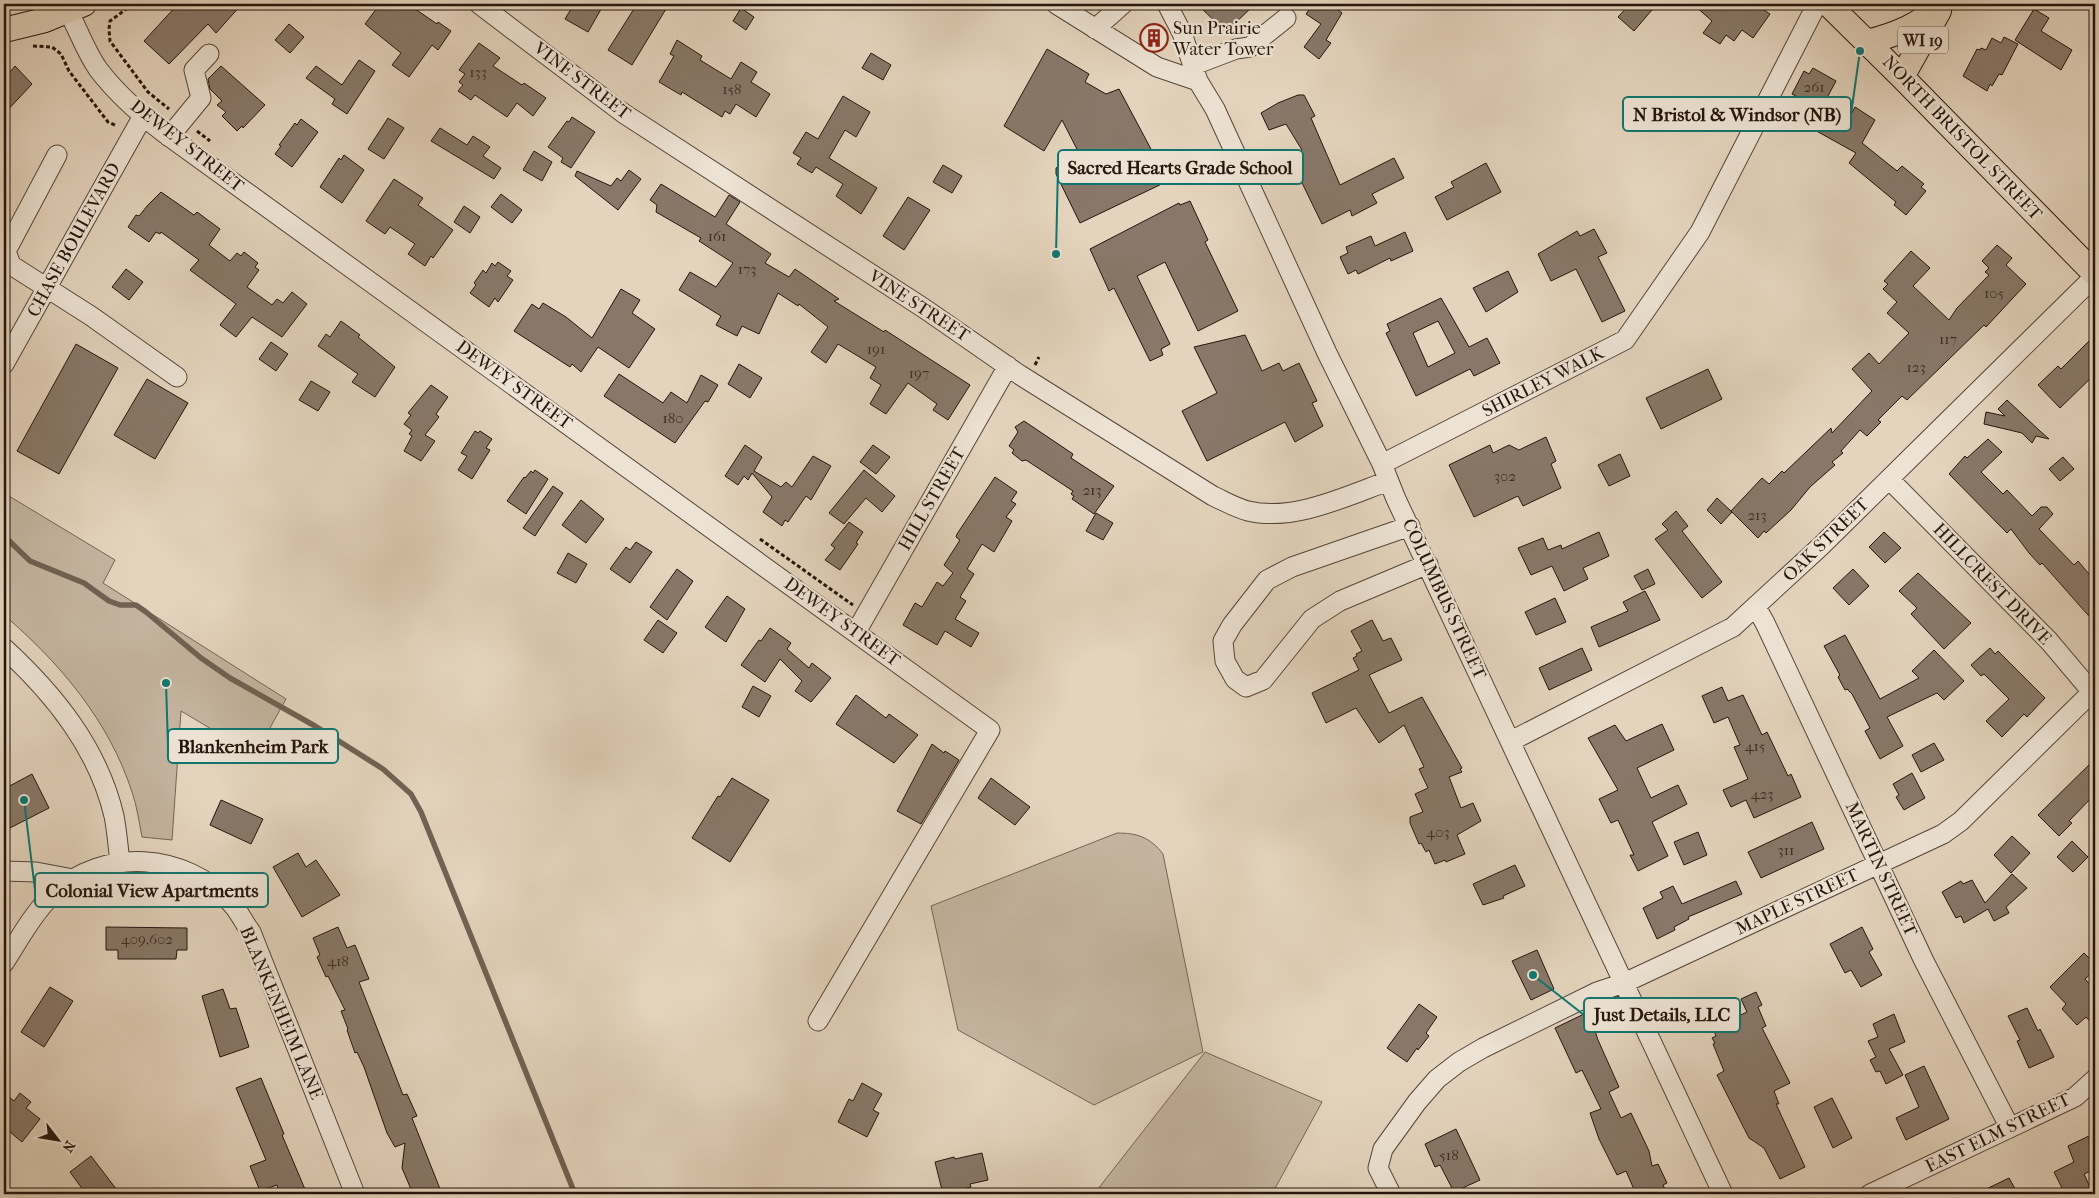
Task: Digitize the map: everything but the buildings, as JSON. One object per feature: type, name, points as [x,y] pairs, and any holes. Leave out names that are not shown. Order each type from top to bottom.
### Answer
[{"type":"main road","name":"NORTH BRISTOL STREET","points":[[1828,4],[2095,275]]},
{"type":"main road","points":[[1867,42],[1902,32],[1932,14],[1942,4]]},
{"type":"main road","name":"WI 19","points":[[1902,77],[1942,4]]},
{"type":"main road","points":[[4,30],[45,20],[72,6]]},
{"type":"street","name":"VINE STREET","points":[[479,4],[624,113],[1008,366],[1213,496],[1247,511],[1272,514],[1289,512],[1328,503],[1385,473]]},
{"type":"street","points":[[1056,4],[1157,67],[1196,73],[1236,49],[1250,47],[1286,18]]},
{"type":"street","points":[[1095,29],[1123,4]]},
{"type":"street","name":"COLUMBUS STREET","points":[[1167,4],[1182,33],[1196,73],[1215,109],[1327,353],[1511,740],[1723,1194]]},
{"type":"street","name":"SHIRLEY WALK","points":[[1385,473],[1625,340],[1674,266],[1700,232],[1816,4]]},
{"type":"street","name":"DEWEY STREET","points":[[72,6],[86,50],[99,70],[143,116],[169,137],[990,730],[818,1021]]},
{"type":"street","points":[[169,137],[201,98],[194,70],[209,54]]},
{"type":"street","name":"CHASE BOULEVARD","points":[[4,364],[143,116]]},
{"type":"street","points":[[57,155],[5,252],[11,265],[48,287],[177,377]]},
{"type":"street","name":"OAK STREET","points":[[1511,740],[1733,627],[1756,608],[1889,479],[2095,275]]},
{"type":"street","name":"HILL STREET","points":[[856,632],[1008,366]]},
{"type":"street","name":"HILLCREST DRIVE","points":[[1889,479],[2049,641],[2094,691]]},
{"type":"street","points":[[1410,526],[1292,567],[1267,580],[1232,625],[1223,641],[1225,662],[1235,680],[1246,687],[1262,680],[1312,618],[1340,601],[1428,564]]},
{"type":"street","name":"MARTIN STREET","points":[[1756,608],[1765,623],[1878,864],[1967,1047],[2010,1128]]},
{"type":"street","points":[[4,648],[55,699],[91,755],[105,785],[114,817],[120,862]]},
{"type":"street","name":"MAPLE STREET","points":[[1391,1194],[1378,1168],[1383,1149],[1437,1078],[1459,1062],[1483,1048],[1597,992],[1624,983],[1943,834],[1961,821],[2094,691]]},
{"type":"street","name":"BLANKENHEIM LANE","points":[[4,962],[28,925],[52,894],[72,879],[104,864],[146,860],[167,864],[196,875],[232,903],[250,932],[355,1194]]},
{"type":"street","points":[[4,871],[36,872],[72,879]]},
{"type":"street","name":"EAST ELM STREET","points":[[1870,1194],[2076,1097],[2095,1079]]},
{"type":"path","points":[[133,4],[110,21],[108,29],[110,41],[148,92],[216,146]]},
{"type":"path","points":[[753,534],[866,614]]},
{"type":"shaded area","points":[[4,493],[115,560],[103,583],[286,699],[255,755],[181,711],[172,840],[142,837],[134,797],[122,766],[96,717],[63,673],[25,633],[4,615]]},
{"type":"shaded area","points":[[1117,833],[1143,837],[1163,854],[1203,1052],[1094,1105],[958,1030],[931,906]]},
{"type":"shaded area","points":[[1205,1052],[1322,1102],[1272,1194],[1094,1194]]},
{"type":"waterway","points":[[4,536],[30,561],[84,583],[109,601],[120,605],[136,605],[201,658],[230,678],[315,726],[383,769],[411,794],[421,812],[575,1194]]},
{"type":"place","name":"Sun Prairie Water Tower","points":[[1154,38]]},
{"type":"place","name":"N Bristol & Windsor (NB)","points":[[1860,51]]},
{"type":"place","name":"Sacred Hearts Grade School","points":[[1056,254]]},
{"type":"place","name":"Blankenheim Park","points":[[166,683]]},
{"type":"place","name":"Colonial View Apartments","points":[[24,800]]},
{"type":"place","name":"Just Details, LLC","points":[[1533,975]]}]
